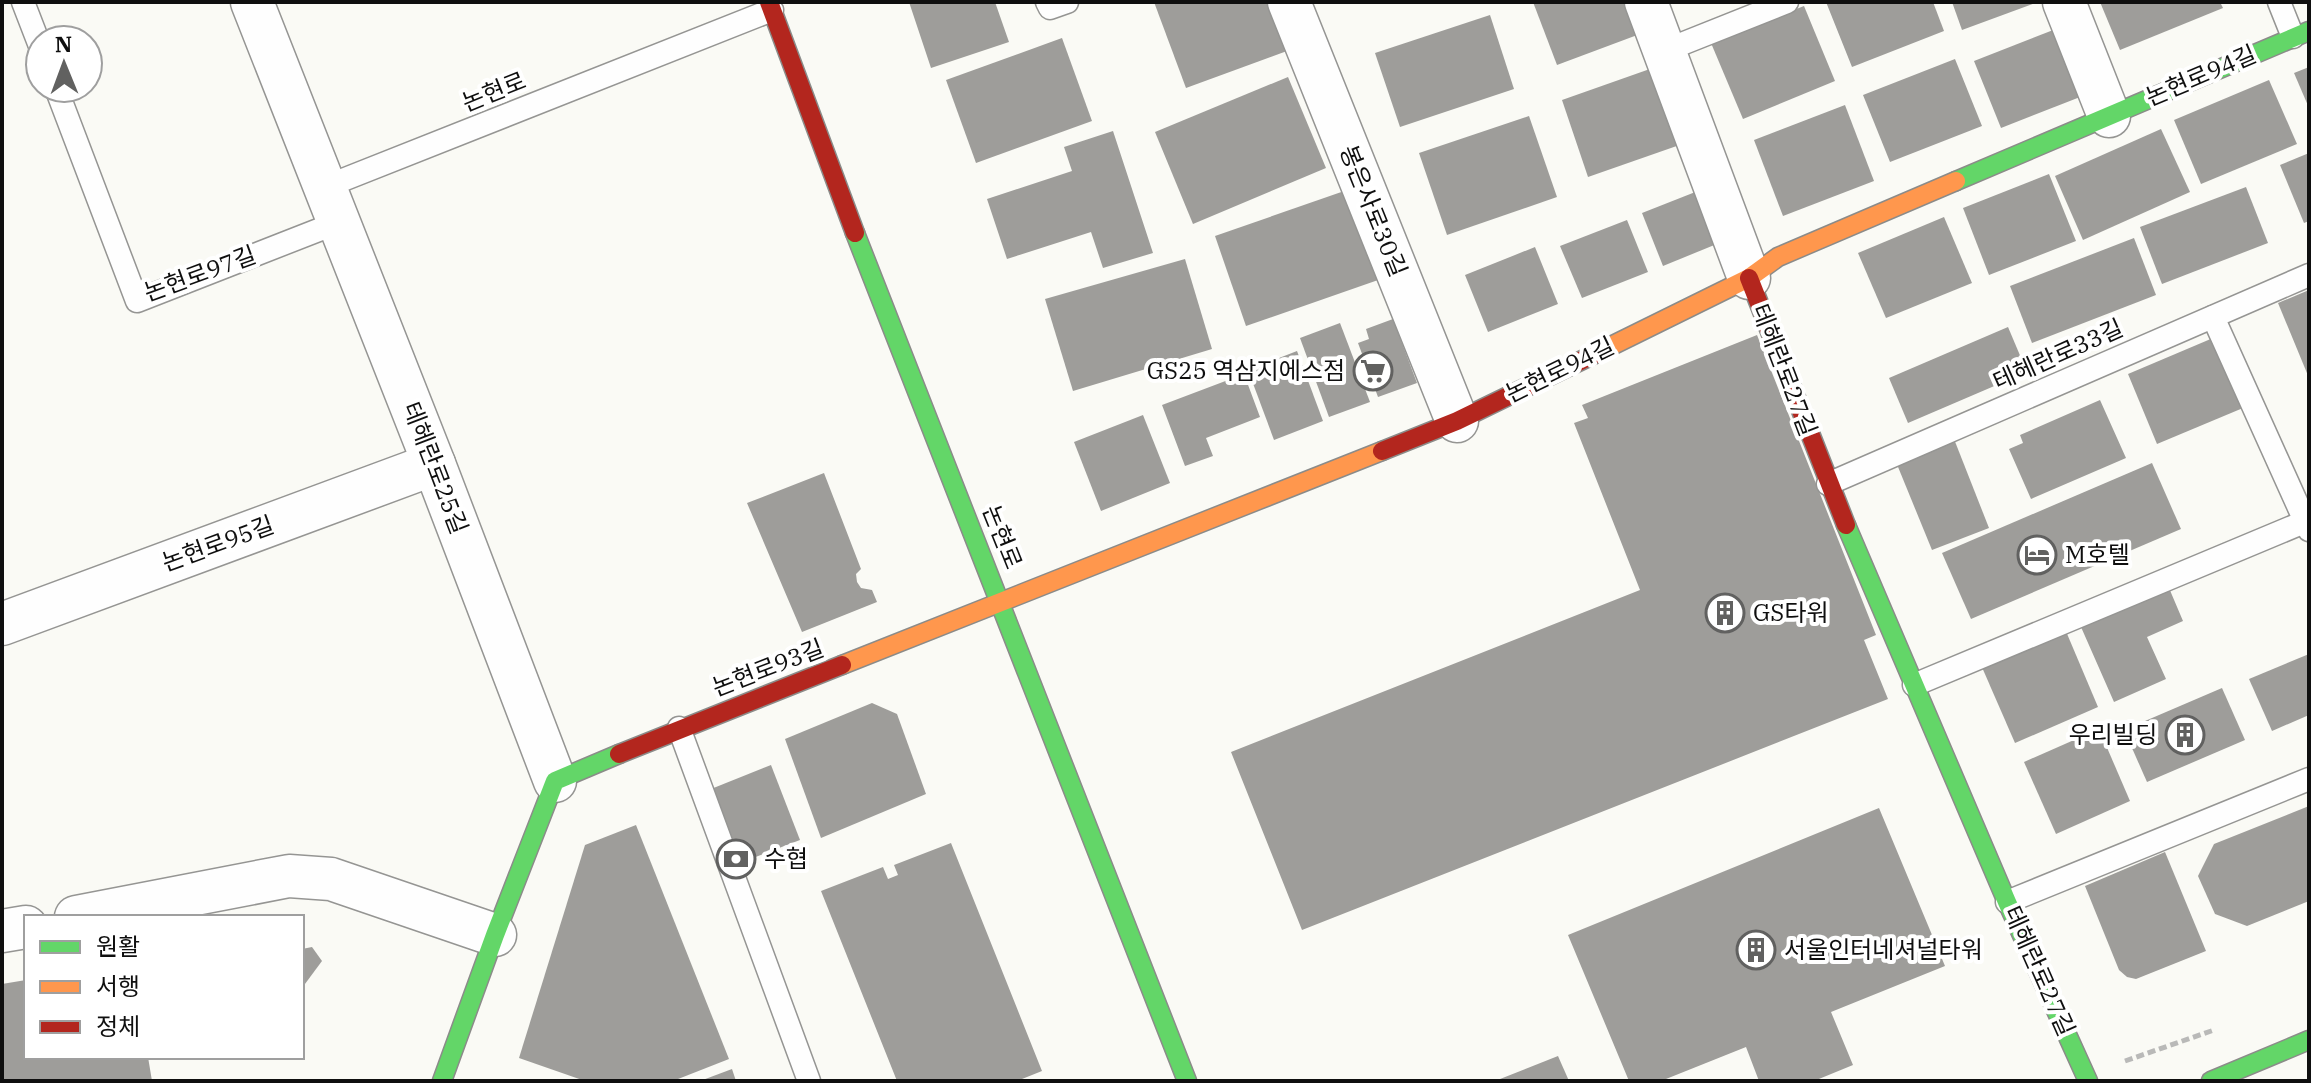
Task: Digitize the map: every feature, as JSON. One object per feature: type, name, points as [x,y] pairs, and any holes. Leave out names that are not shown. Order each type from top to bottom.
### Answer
[{"type":"street","name":"테헤란로25길","points":[[252,2],[555,781]]},
{"type":"street","name":"봉은사로30길","points":[[1289,2],[1457,421]]},
{"type":"street","name":"테헤란로27길","points":[[1646,2],[1828,484],[2086,1078]]},
{"type":"street","points":[[2064,2],[2109,116]]},
{"type":"street","name":"논현로","points":[[771,6],[894,336],[1187,1081]]},
{"type":"street","name":"논현로94길","points":[[1001,603],[1457,421],[1749,278],[1778,257],[2301,34]]},
{"type":"street","name":"논현로95길","points":[[4,619],[434,464]]},
{"type":"street","name":"논현로93길","points":[[555,781],[679,728],[1001,603]]},
{"type":"street","points":[[442,1081],[555,781]]},
{"type":"street","points":[[86,915],[289,876],[331,879],[495,935]]},
{"type":"street","points":[[2,931],[24,927]]},
{"type":"street","points":[[2211,1081],[2309,1040]]},
{"type":"lane","points":[[23,2],[32,24]]},
{"type":"lane","points":[[1047,2],[1050,8],[1067,2]]},
{"type":"lane","points":[[1664,51],[1787,2]]},
{"type":"lane","name":"논현로94길","points":[[2279,2],[2301,34]]},
{"type":"lane","name":"논현로","points":[[332,204],[771,6]]},
{"type":"lane","name":"논현로97길","points":[[62,104],[137,301],[332,204]]},
{"type":"lane","name":"테헤란로33길","points":[[1828,484],[2309,275]]},
{"type":"lane","points":[[1914,685],[2308,524],[2213,317]]},
{"type":"lane","points":[[679,728],[809,1081]]},
{"type":"lane","points":[[2007,902],[2309,779]]},
{"type":"path","points":[[2086,1078],[2219,1029]]},
{"type":"building","points":[[909,2],[995,2],[1009,42],[931,68]]},
{"type":"building","points":[[1154,2],[1268,2],[1287,51],[1186,88]]},
{"type":"building","points":[[1533,2],[1637,2],[1648,31],[1557,65]]},
{"type":"building","points":[[1826,2],[1933,2],[1944,31],[1852,67]]},
{"type":"building","points":[[1952,2],[2038,2],[1962,30]]},
{"type":"building","points":[[2100,2],[2220,2],[2223,8],[2120,50]]},
{"type":"building","points":[[1804,6],[1835,81],[1743,119],[1711,43]]},
{"type":"building","points":[[1490,15],[1514,89],[1400,127],[1375,53]]},
{"type":"building","points":[[2066,25],[2093,92],[2001,128],[1974,61]]},
{"type":"building","points":[[1062,38],[1092,121],[976,163],[946,80]]},
{"type":"building","points":[[1955,59],[1982,126],[1890,162],[1863,95]]},
{"type":"building","points":[[1664,64],[1691,141],[1588,177],[1562,100]]},
{"type":"building","points":[[2309,67],[2309,108],[2294,73]]},
{"type":"building","points":[[1288,77],[1326,168],[1193,224],[1155,132]]},
{"type":"building","points":[[2269,80],[2297,144],[2201,184],[2174,120]]},
{"type":"building","points":[[1845,105],[1874,181],[1783,216],[1754,140]]},
{"type":"building","points":[[1529,116],[1557,197],[1447,235],[1419,153]]},
{"type":"building","points":[[2161,129],[2190,192],[2083,240],[2055,176]]},
{"type":"building","points":[[1113,131],[1153,253],[1103,268],[1091,232],[1007,259],[987,199],[1072,171],[1064,147]]},
{"type":"building","points":[[2309,153],[2309,221],[2304,223],[2280,165]]},
{"type":"building","points":[[2049,174],[2076,241],[1989,275],[1963,208]]},
{"type":"building","points":[[1708,187],[1729,239],[1663,266],[1642,213]]},
{"type":"building","points":[[2246,187],[2268,243],[2162,284],[2140,227]]},
{"type":"building","points":[[1350,189],[1381,279],[1246,326],[1215,236]]},
{"type":"building","points":[[1944,217],[1972,283],[1886,318],[1858,253]]},
{"type":"building","points":[[1627,220],[1648,272],[1582,298],[1560,246]]},
{"type":"building","points":[[2134,238],[2156,295],[2032,343],[2010,286]]},
{"type":"building","points":[[1535,247],[1558,304],[1488,332],[1465,275]]},
{"type":"building","points":[[1185,259],[1212,349],[1073,391],[1045,299]]},
{"type":"building","points":[[2309,290],[2309,378],[2278,303]]},
{"type":"building","points":[[1393,319],[1417,383],[1378,397],[1358,343],[1369,339],[1366,329]]},
{"type":"building","points":[[1340,323],[1370,402],[1329,417],[1300,338]]},
{"type":"building","points":[[2008,327],[2027,372],[1908,423],[1889,378]]},
{"type":"building","name":"GS타워","points":[[1757,335],[1876,635],[1864,640],[1888,699],[1302,930],[1231,752],[1640,590],[1574,423],[1588,418],[1582,405]]},
{"type":"building","points":[[2213,338],[2243,408],[2157,444],[2128,374]]},
{"type":"building","points":[[1297,351],[1323,421],[1274,440],[1248,370]]},
{"type":"building","points":[[1244,374],[1260,417],[1206,438],[1213,456],[1185,466],[1162,405]]},
{"type":"building","points":[[2100,400],[2126,458],[2031,499],[2009,449],[2023,443],[2020,435]]},
{"type":"building","points":[[1143,415],[1170,483],[1101,511],[1074,442]]},
{"type":"building","points":[[1954,439],[1989,528],[1932,550],[1896,462]]},
{"type":"building","points":[[2152,463],[2181,529],[1971,619],[1942,553]]},
{"type":"building","points":[[824,473],[861,569],[856,574],[857,582],[861,588],[872,590],[877,602],[802,632],[747,503]]},
{"type":"building","points":[[2169,588],[2183,621],[2147,637],[2166,679],[2114,702],[2081,627]]},
{"type":"building","points":[[2065,629],[2098,707],[2015,743],[1981,665]]},
{"type":"building","points":[[2309,654],[2309,715],[2272,731],[2249,679]]},
{"type":"building","name":"우리빌딩","points":[[2222,688],[2245,740],[2147,782],[2124,730]]},
{"type":"building","points":[[872,703],[897,714],[926,794],[821,838],[785,739]]},
{"type":"building","points":[[2099,729],[2130,801],[2056,834],[2024,762]]},
{"type":"building","points":[[771,765],[800,840],[740,863],[711,789]]},
{"type":"building","points":[[2309,806],[2309,901],[2247,926],[2215,914],[2198,876],[2214,844]]},
{"type":"building","name":"서울인터네셔널타워","points":[[1879,808],[1945,966],[1831,1012],[1853,1065],[1814,1081],[1759,1081],[1746,1047],[1661,1081],[1629,1081],[1568,935]]},
{"type":"building","points":[[636,825],[729,1059],[673,1081],[585,1081],[519,1058],[585,845]]},
{"type":"building","points":[[951,843],[1042,1071],[1017,1081],[897,1081],[821,891],[883,867],[888,879],[898,875],[894,865]]},
{"type":"building","points":[[2165,852],[2206,951],[2136,979],[2127,977],[2119,970],[2085,886]]},
{"type":"building","points":[[312,947],[322,961],[304,985],[304,949]]},
{"type":"building","points":[[24,980],[24,1059],[148,1059],[152,1081],[2,1081],[2,984]]},
{"type":"building","points":[[1558,1056],[1569,1081],[1495,1081]]},
{"type":"building","points":[[732,1069],[736,1081],[700,1081]]},
{"type":"traffic: fast","points":[[1956,181],[2309,31]]},
{"type":"traffic: fast","points":[[855,233],[1187,1081]]},
{"type":"traffic: fast","points":[[1846,525],[2007,902],[2088,1081]]},
{"type":"traffic: fast","points":[[442,1081],[555,781],[619,754]]},
{"type":"traffic: fast","points":[[2211,1081],[2309,1040]]},
{"type":"traffic: slow","points":[[1603,350],[1749,278],[1778,257],[1956,181]]},
{"type":"traffic: slow","points":[[842,665],[1382,451]]},
{"type":"traffic: jam","points":[[769,2],[855,233]]},
{"type":"traffic: jam","points":[[1749,278],[1846,525]]},
{"type":"traffic: jam","points":[[1382,451],[1457,421],[1603,350]]},
{"type":"traffic: jam","points":[[619,754],[842,665]]},
{"type":"place","name":"GS25 역삼지에스점","points":[[1373,371]]},
{"type":"place","name":"M호텔","points":[[2037,555]]},
{"type":"place","name":"GS타워","points":[[1725,613]]},
{"type":"place","name":"우리빌딩","points":[[2185,735]]},
{"type":"place","name":"수협","points":[[736,859]]},
{"type":"place","name":"서울인터네셔널타워","points":[[1756,950]]}]
